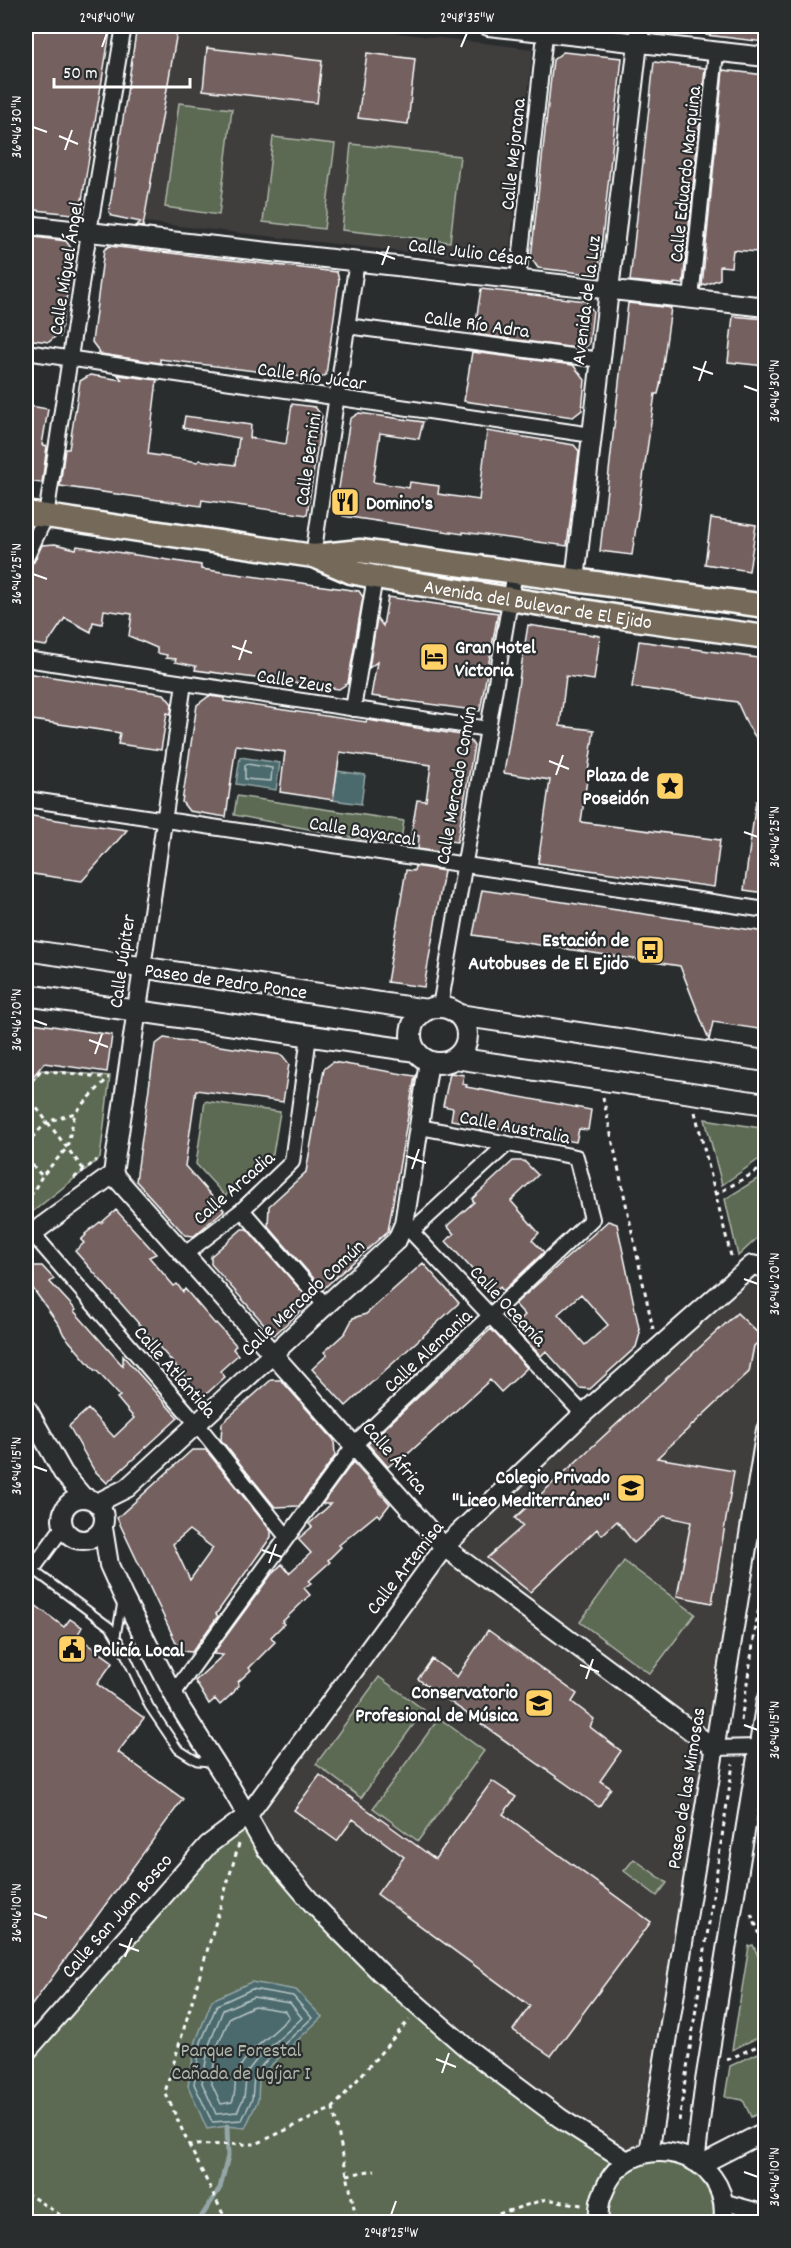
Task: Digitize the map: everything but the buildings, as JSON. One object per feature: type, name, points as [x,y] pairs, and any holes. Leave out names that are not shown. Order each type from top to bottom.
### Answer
[{"type":"main road","name":"Avenida del Bulevar de El Ejido","points":[[36,514],[313,556],[351,572],[375,577],[765,637]]},
{"type":"main road","name":"Avenida del Bulevar de El Ejido","points":[[313,556],[360,551],[765,606]]},
{"type":"main road","name":"Paseo de Pedro Ponce","points":[[26,951],[433,1008]]},
{"type":"main road","points":[[26,995],[309,1036],[423,1056],[438,1063],[455,1058],[765,1104]]},
{"type":"main road","points":[[423,1056],[411,1033],[413,1023],[419,1015],[433,1008],[447,1008],[459,1015],[765,1061]]},
{"type":"main road","points":[[455,1058],[465,1046],[467,1038],[464,1022],[459,1015]]},
{"type":"street","name":"Calle Miguel Ángel","points":[[26,558],[70,359],[124,26]]},
{"type":"street","points":[[488,26],[639,34],[716,52],[765,57]]},
{"type":"street","name":"Calle Mejorana","points":[[518,279],[546,29]]},
{"type":"street","name":"Avenida de la Luz","points":[[575,580],[639,34]]},
{"type":"street","name":"Calle Eduardo Marquina","points":[[691,299],[716,52]]},
{"type":"street","name":"Calle Julio César","points":[[26,225],[691,299],[765,302]]},
{"type":"street","name":"Calle Bernini","points":[[313,556],[357,261]]},
{"type":"street","name":"Calle Río Adra","points":[[347,326],[601,360]]},
{"type":"street","name":"Calle Río Júcar","points":[[26,352],[592,435]]},
{"type":"street","name":"Calle Mercado Común","points":[[433,1008],[464,865],[515,572]]},
{"type":"street","points":[[353,709],[375,577]]},
{"type":"street","name":"Calle Zeus","points":[[26,659],[488,729]]},
{"type":"street","name":"Calle Júpiter","points":[[113,1174],[184,683]]},
{"type":"street","name":"Calle Bayarcal","points":[[26,799],[765,910]]},
{"type":"street","name":"Calle Arcadia","points":[[185,1254],[242,1209],[292,1162],[309,1036]]},
{"type":"street","name":"Calle Mercado Común","points":[[408,1227],[420,1127],[423,1056]]},
{"type":"street","name":"Calle Australia","points":[[420,1127],[576,1157],[592,1219]]},
{"type":"street","name":"Calle Mercado Común","points":[[91,1500],[127,1488],[397,1240],[408,1227],[507,1144]]},
{"type":"street","points":[[28,1236],[113,1174]]},
{"type":"street","name":"Calle África","points":[[113,1174],[444,1547],[714,1748]]},
{"type":"street","points":[[242,1209],[325,1305]]},
{"type":"street","name":"Calle Alemania","points":[[174,1694],[355,1444],[592,1219]]},
{"type":"street","name":"Calle Oceanía","points":[[408,1227],[583,1414]]},
{"type":"street","name":"Calle Atlántida","points":[[28,1236],[197,1424],[287,1537]]},
{"type":"street","name":"Calle Artemisa","points":[[248,1815],[444,1547],[583,1414],[752,1265],[765,1268]]},
{"type":"street","points":[[26,1407],[63,1473],[104,1515],[103,1528],[109,1565],[123,1596],[174,1694],[267,1850],[312,1903],[380,1972],[468,2049],[560,2118],[627,2161]]},
{"type":"street","name":"Paseo de las Mimosas","points":[[650,2153],[765,1430]]},
{"type":"street","points":[[63,1473],[66,1507],[62,1520],[63,1527],[67,1533],[109,1565]]},
{"type":"street","points":[[66,1507],[71,1502],[91,1500]]},
{"type":"street","points":[[29,1573],[63,1527]]},
{"type":"street","points":[[79,1540],[93,1538],[103,1528]]},
{"type":"street","points":[[697,2163],[706,2070],[762,1745],[765,1701]]},
{"type":"street","points":[[714,1748],[762,1745]]},
{"type":"street","name":"Calle San Juan Bosco","points":[[26,2052],[208,1845],[248,1815]]},
{"type":"street","points":[[697,2163],[765,2131]]},
{"type":"street","points":[[599,2215],[600,2200],[607,2182],[627,2161],[650,2153],[673,2153],[697,2163],[710,2175],[722,2201],[723,2223]]},
{"type":"street","points":[[722,2201],[765,2213]]},
{"type":"lane","points":[[29,1573],[110,1627],[149,1706],[178,1749],[197,1761],[216,1763]]},
{"type":"lane","points":[[116,1636],[123,1596]]},
{"type":"path","points":[[26,1088],[41,1070],[110,1076]]},
{"type":"path","points":[[108,1088],[110,1076]]},
{"type":"path","points":[[26,1144],[47,1122],[75,1113],[110,1076]]},
{"type":"path","points":[[599,1079],[657,1348]]},
{"type":"path","points":[[690,1093],[736,1279]]},
{"type":"path","points":[[26,1094],[84,1170]]},
{"type":"path","points":[[26,1204],[42,1176],[67,1148],[75,1113]]},
{"type":"path","points":[[26,1158],[42,1176]]},
{"type":"path","points":[[68,1183],[100,1158]]},
{"type":"path","points":[[715,1195],[765,1166]]},
{"type":"path","points":[[741,1720],[765,1563]]},
{"type":"path","points":[[679,2121],[733,1759]]},
{"type":"path","points":[[227,2223],[165,2092],[248,1815]]},
{"type":"path","points":[[189,2145],[256,2144],[333,2108],[420,2007]]},
{"type":"path","points":[[706,2070],[765,2042]]},
{"type":"path","points":[[333,2108],[357,2223]]},
{"type":"path","points":[[347,2175],[375,2170]]},
{"type":"path","points":[[26,2193],[71,2223]]},
{"type":"path","points":[[473,2223],[546,2199],[599,2215]]},
{"type":"shaded area","points":[[178,26],[338,26],[533,49],[509,256],[500,263],[145,222]]},
{"type":"shaded area","points":[[765,1268],[765,1430],[649,2153],[627,2161],[380,1972],[248,1815],[444,1547],[736,1279]]},
{"type":"green space","points":[[179,103],[232,109],[219,215],[165,207]]},
{"type":"green space","points":[[273,137],[335,144],[324,229],[263,222]]},
{"type":"green space","points":[[351,144],[460,156],[450,242],[342,230]]},
{"type":"green space","points":[[237,796],[404,821],[400,846],[234,815]]},
{"type":"green space","points":[[41,1070],[110,1076],[100,1158],[26,1217],[26,1088]]},
{"type":"green space","points":[[205,1101],[280,1112],[273,1154],[225,1196],[196,1164]]},
{"type":"green space","points":[[705,1119],[760,1128],[765,1155],[722,1185]]},
{"type":"green space","points":[[765,1174],[765,1231],[738,1256],[725,1199]]},
{"type":"green space","points":[[624,1561],[695,1614],[650,1674],[580,1622]]},
{"type":"green space","points":[[379,1677],[424,1710],[361,1798],[316,1764]]},
{"type":"green space","points":[[439,1718],[484,1751],[418,1841],[373,1808]]},
{"type":"green space","name":"Parque Forestal Cañada de Ugíjar I","points":[[248,1815],[380,1972],[627,2161],[599,2222],[26,2222],[26,2055]]},
{"type":"green space","points":[[634,1859],[667,1883],[657,1896],[624,1871]]},
{"type":"green space","points":[[753,1945],[765,1971],[765,2034],[732,2050],[749,1946]]},
{"type":"green space","points":[[765,2050],[765,2110],[751,2117],[743,2100],[725,2097],[730,2066]]},
{"type":"green space","points":[[657,2159],[676,2161],[685,2165],[700,2178],[710,2194],[714,2213],[713,2222],[605,2222],[610,2187],[638,2162]]},
{"type":"water","points":[[240,757],[280,763],[276,790],[236,784]]},
{"type":"water","points":[[337,771],[365,775],[361,804],[333,800]]},
{"type":"water","points":[[251,1982],[296,1990],[322,2017],[267,2069],[259,2080],[258,2100],[245,2128],[227,2126],[207,2129],[188,2086],[196,2041],[212,2000]]},
{"type":"waterway","points":[[198,2222],[220,2188],[228,2156],[227,2126]]},
{"type":"place","name":"Domino's","points":[[345,502]]},
{"type":"place","name":"Gran Hotel Victoria","points":[[434,657]]},
{"type":"place","name":"Plaza de Poseidón","points":[[670,786]]},
{"type":"place","name":"Estación de Autobuses de El Ejido","points":[[650,950]]},
{"type":"place","name":"Colegio Privado \"Liceo Mediterráneo\"","points":[[631,1488]]},
{"type":"place","name":"Policía Local","points":[[72,1649]]},
{"type":"place","name":"Conservatorio Profesional de Música","points":[[539,1703]]}]
